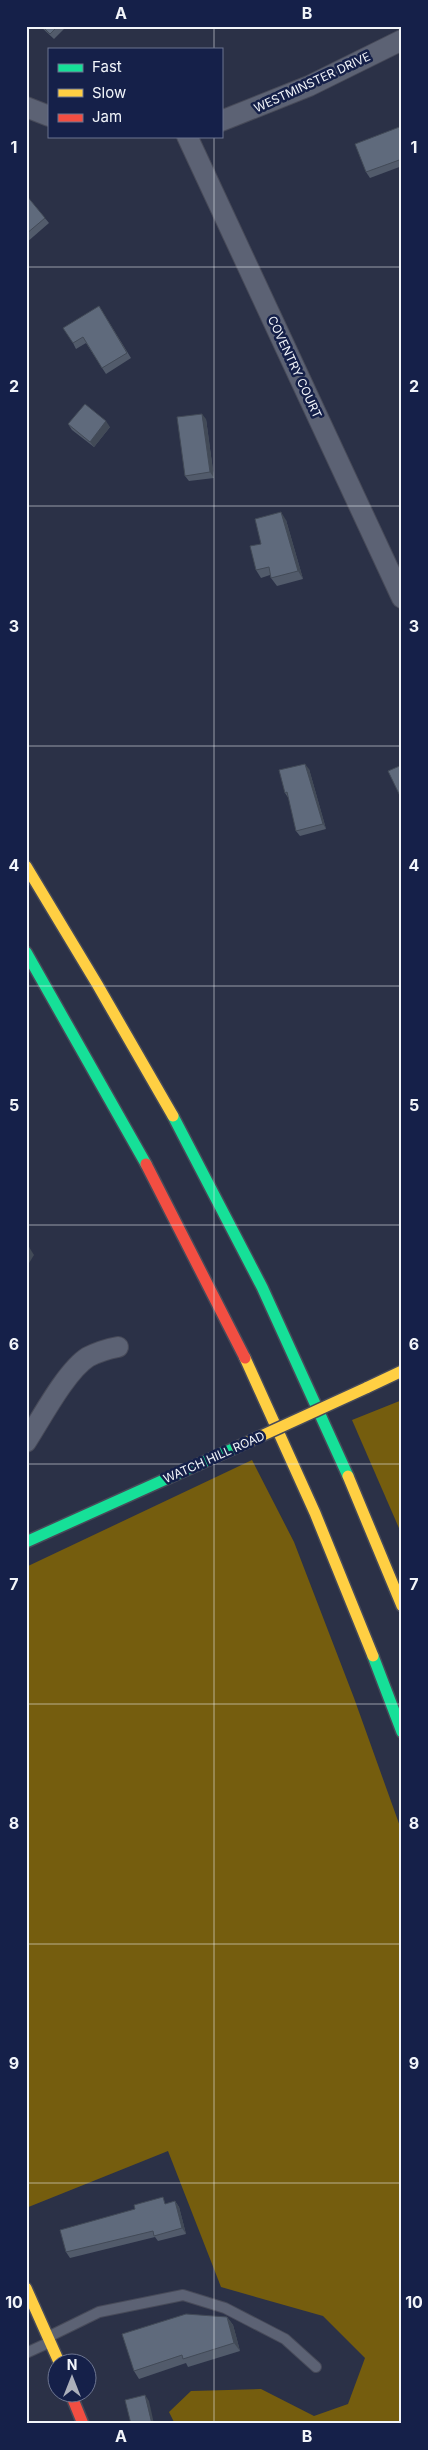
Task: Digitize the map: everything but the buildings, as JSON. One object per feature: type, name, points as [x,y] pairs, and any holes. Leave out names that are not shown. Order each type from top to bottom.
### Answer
[{"type":"main road","points":[[26,866],[135,1047],[226,1216],[325,1422],[402,1606]]},
{"type":"main road","points":[[26,952],[146,1161],[221,1309],[283,1441],[345,1587],[402,1732]]},
{"type":"main road","name":"WATCH HILL ROAD","points":[[26,1542],[402,1371]]},
{"type":"main road","points":[[26,2288],[55,2352]]},
{"type":"main road","points":[[74,2402],[83,2424]]},
{"type":"street","name":"WESTMINSTER DRIVE","points":[[222,121],[309,86],[402,40]]},
{"type":"street","points":[[26,107],[48,116]]},
{"type":"street","name":"COVENTRY COURT","points":[[188,138],[402,598]]},
{"type":"street","points":[[26,1442],[74,1369],[87,1358],[102,1351],[118,1347]]},
{"type":"lane","points":[[26,2353],[99,2312],[183,2295],[225,2308],[285,2339],[316,2367]]},
{"type":"shaded area","points":[[402,1400],[402,1535],[352,1420]]},
{"type":"shaded area","points":[[252,1460],[294,1542],[354,1698],[402,1832],[402,2424],[175,2424],[169,2412],[191,2391],[261,2389],[314,2416],[348,2404],[365,2358],[323,2316],[221,2287],[168,2151],[26,2208],[26,1567]]},
{"type":"traffic: fast","points":[[26,952],[146,1164]]},
{"type":"traffic: fast","points":[[173,1116],[262,1287],[348,1476]]},
{"type":"traffic: fast","points":[[26,1542],[237,1447]]},
{"type":"traffic: fast","points":[[373,1656],[402,1732]]},
{"type":"traffic: slow","points":[[26,866],[173,1116]]},
{"type":"traffic: slow","points":[[245,1358],[315,1513],[373,1656]]},
{"type":"traffic: slow","points":[[366,1388],[402,1371]]},
{"type":"traffic: slow","points":[[237,1447],[366,1388]]},
{"type":"traffic: slow","points":[[348,1476],[402,1606]]},
{"type":"traffic: slow","points":[[26,2288],[55,2352]]},
{"type":"traffic: jam","points":[[146,1164],[245,1358]]},
{"type":"traffic: jam","points":[[74,2402],[83,2424]]}]
